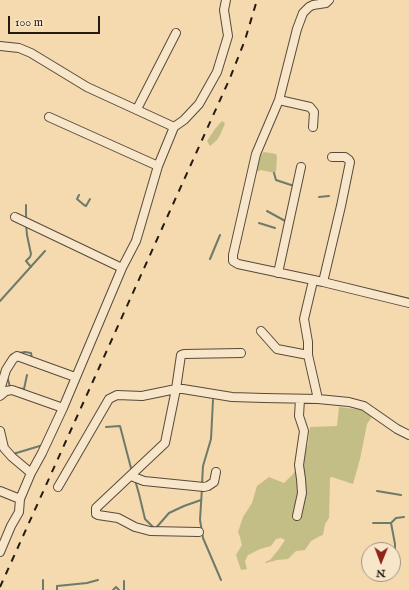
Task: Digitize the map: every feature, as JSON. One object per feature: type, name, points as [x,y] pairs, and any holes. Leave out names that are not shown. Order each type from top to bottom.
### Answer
[{"type":"street","points":[[0,552],[18,512],[20,499],[31,473],[63,408],[122,268],[136,241],[158,166],[174,127],[184,120],[199,104],[217,72],[228,36],[224,10],[226,0]]},
{"type":"street","points":[[329,0],[326,3],[309,7],[303,13],[297,29],[278,100],[256,154],[232,255],[238,264],[323,282],[409,303]]},
{"type":"street","points":[[137,109],[176,32]]},
{"type":"street","points":[[0,46],[19,48],[31,53],[87,87],[174,127]]},
{"type":"street","points":[[278,100],[310,107],[314,112],[313,127]]},
{"type":"street","points":[[49,117],[158,166]]},
{"type":"street","points":[[323,282],[350,162],[344,157],[332,157]]},
{"type":"street","points":[[278,273],[300,167]]},
{"type":"street","points":[[15,217],[122,268]]},
{"type":"street","points":[[313,281],[304,315],[308,342],[308,355],[318,399]]},
{"type":"street","points":[[261,331],[279,350],[308,355]]},
{"type":"street","points":[[199,532],[150,531],[135,527],[118,518],[98,515],[96,508],[165,443],[176,389],[180,358],[182,354],[241,353]]},
{"type":"street","points":[[0,390],[6,370],[13,359],[18,356],[75,377]]},
{"type":"street","points":[[58,487],[109,399],[117,395],[142,396],[176,389],[232,397],[318,399],[349,402],[364,406],[397,429],[409,435]]},
{"type":"street","points":[[0,396],[6,391],[12,390],[63,408]]},
{"type":"street","points":[[297,516],[302,486],[298,465],[304,431],[299,416],[300,399]]},
{"type":"street","points":[[0,431],[4,448],[31,473]]},
{"type":"street","points":[[131,476],[139,480],[149,482],[204,487],[214,482],[216,472]]},
{"type":"street","points":[[0,491],[20,499]]},
{"type":"shaded area","points":[[222,121],[225,123],[221,133],[217,140],[210,146],[207,141]]},
{"type":"shaded area","points":[[264,152],[276,154],[275,173],[261,170],[255,171],[260,156]]},
{"type":"shaded area","points":[[339,407],[364,410],[373,415],[367,424],[353,484],[332,477],[330,478],[329,518],[325,524],[323,535],[311,541],[305,550],[296,551],[288,559],[266,563],[265,562],[270,560],[285,540],[281,538],[276,539],[271,546],[260,549],[248,555],[245,561],[247,569],[241,570],[236,555],[242,545],[238,532],[243,517],[252,503],[257,486],[269,477],[284,483],[293,474],[300,463],[308,444],[310,427],[337,426]]},
{"type":"waterway","points":[[274,173],[276,180],[294,186]]},
{"type":"waterway","points":[[79,195],[77,199],[86,206],[90,199]]},
{"type":"waterway","points":[[319,197],[329,196]]},
{"type":"waterway","points":[[26,205],[26,220]]},
{"type":"waterway","points":[[267,211],[287,222]]},
{"type":"waterway","points":[[259,223],[275,228]]},
{"type":"waterway","points":[[26,224],[31,254],[26,261],[31,267]]},
{"type":"waterway","points":[[210,259],[220,235]]},
{"type":"waterway","points":[[0,301],[45,251]]},
{"type":"waterway","points":[[10,358],[13,354],[25,352],[31,353],[32,359]]},
{"type":"waterway","points":[[16,388],[24,389],[27,375]]},
{"type":"waterway","points":[[7,376],[10,387]]},
{"type":"waterway","points":[[202,484],[203,466],[211,439],[213,400]]},
{"type":"waterway","points":[[106,427],[120,426],[132,472]]},
{"type":"waterway","points":[[13,454],[43,445]]},
{"type":"waterway","points":[[135,480],[145,519],[155,529],[169,513],[201,500]]},
{"type":"waterway","points":[[202,488],[200,520],[203,538],[221,580]]},
{"type":"waterway","points":[[377,491],[401,495]]},
{"type":"waterway","points":[[395,542],[391,523],[396,518],[404,517]]},
{"type":"waterway","points":[[373,523],[391,523]]},
{"type":"waterway","points":[[43,580],[43,590]]},
{"type":"waterway","points":[[57,590],[57,586],[87,583],[98,580]]},
{"type":"waterway","points":[[124,581],[124,590]]},
{"type":"waterway","points":[[113,590],[116,587],[119,590]]},
{"type":"railway","points":[[0,587],[230,78],[245,40],[257,0]]}]
